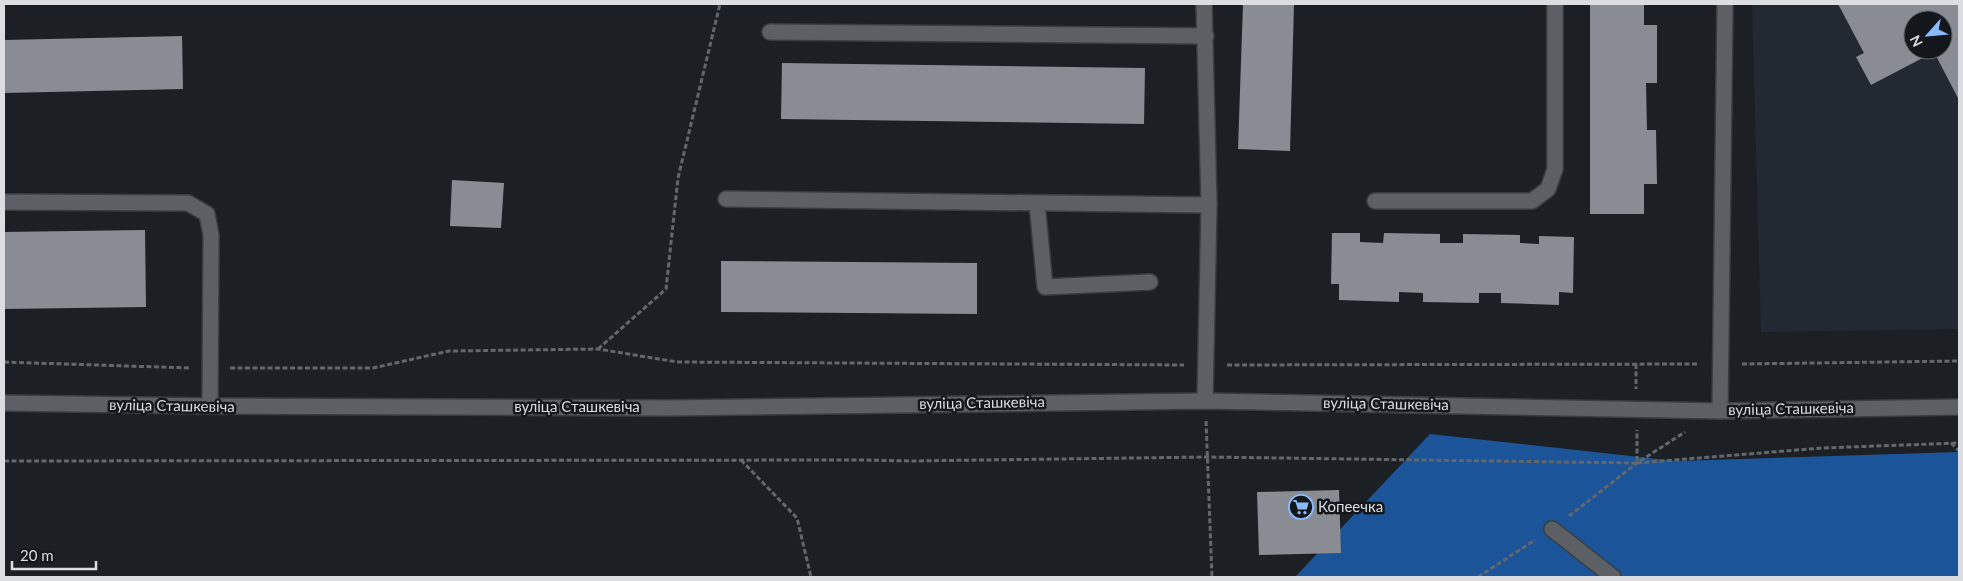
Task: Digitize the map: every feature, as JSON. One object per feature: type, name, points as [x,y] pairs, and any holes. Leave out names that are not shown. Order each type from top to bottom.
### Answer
[{"type":"street","points":[[1204,4],[1209,205],[1205,400]]},
{"type":"street","points":[[1376,201],[1532,200],[1548,189],[1555,169],[1555,4]]},
{"type":"street","points":[[1720,411],[1725,4]]},
{"type":"street","points":[[770,32],[1206,36]]},
{"type":"street","points":[[726,198],[1209,205]]},
{"type":"street","points":[[4,202],[188,203],[206,214],[211,235],[210,406]]},
{"type":"street","points":[[1037,203],[1045,287],[1150,282]]},
{"type":"street","name":"вуліца Сташкевіча","points":[[4,403],[667,408],[1205,400],[1720,411],[1959,407]]},
{"type":"street","points":[[1552,529],[1613,577]]},
{"type":"path","points":[[598,348],[666,289],[678,178],[720,4]]},
{"type":"path","points":[[4,362],[211,368],[372,368],[449,351],[598,348],[677,362],[1206,365],[1720,364],[1959,361]]},
{"type":"path","points":[[1636,364],[1637,463]]},
{"type":"path","points":[[1205,400],[1212,577]]},
{"type":"path","points":[[1637,463],[1687,432]]},
{"type":"path","points":[[1950,443],[1959,451]]},
{"type":"path","points":[[4,461],[910,461],[1207,458],[1637,463],[1822,448],[1959,443]]},
{"type":"path","points":[[741,460],[797,518],[812,577]]},
{"type":"shaded area","points":[[1752,4],[1959,4],[1959,329],[1761,332]]},
{"type":"shaded area","points":[[1430,434],[1676,461],[1959,452],[1959,577],[1295,577]]},
{"type":"building","points":[[1243,4],[1294,4],[1290,151],[1238,149]]},
{"type":"building","points":[[1590,4],[1644,4],[1644,25],[1657,25],[1657,83],[1646,83],[1647,130],[1656,130],[1657,184],[1644,184],[1644,214],[1590,214]]},
{"type":"building","points":[[1838,4],[1959,4],[1959,100],[1938,60],[1953,60],[1953,10],[1903,10],[1903,60],[1919,60],[1871,85],[1856,57],[1864,53]]},
{"type":"building","points":[[182,36],[183,89],[4,93],[4,40]]},
{"type":"building","points":[[782,63],[1145,68],[1144,124],[781,119]]},
{"type":"building","points":[[452,180],[504,183],[501,228],[450,226]]},
{"type":"building","points":[[145,230],[146,307],[4,309],[4,232]]},
{"type":"building","points":[[1332,233],[1360,233],[1360,242],[1383,243],[1384,233],[1440,234],[1440,243],[1463,243],[1463,234],[1520,235],[1520,243],[1539,244],[1539,236],[1574,237],[1573,293],[1559,292],[1559,305],[1501,303],[1501,293],[1479,293],[1479,303],[1423,302],[1423,293],[1399,292],[1399,302],[1339,300],[1339,284],[1331,284]]},
{"type":"building","points":[[721,261],[977,263],[977,314],[721,312]]},
{"type":"building","points":[[1339,490],[1341,553],[1259,555],[1257,492]]},
{"type":"place","name":"Копеечка","points":[[1301,507]]}]
